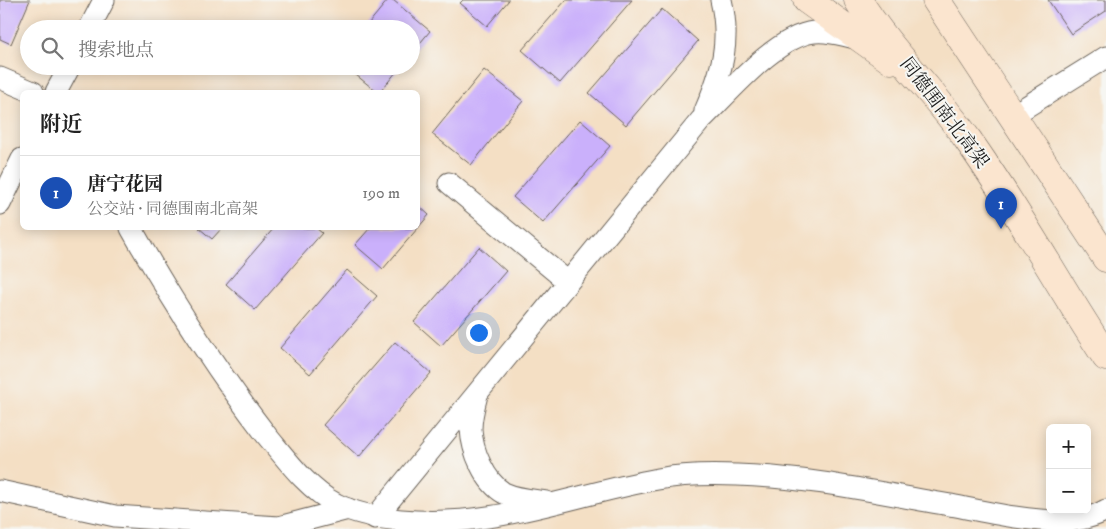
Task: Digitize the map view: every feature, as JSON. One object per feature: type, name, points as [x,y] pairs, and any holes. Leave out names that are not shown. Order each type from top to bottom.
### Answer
[{"type":"main road","points":[[807,0],[926,85]]},
{"type":"main road","name":"同德围南北高架","points":[[858,0],[871,20],[926,85],[978,154],[1106,357]]},
{"type":"main road","points":[[942,5],[1106,258]]},
{"type":"street","points":[[94,20],[104,0]]},
{"type":"street","points":[[701,120],[715,89],[726,48],[726,22],[721,0]]},
{"type":"street","points":[[375,518],[701,120],[753,69],[788,40],[812,32],[828,31],[865,41]]},
{"type":"street","points":[[1013,114],[1106,57]]},
{"type":"street","points":[[57,90],[65,75]]},
{"type":"street","points":[[0,78],[27,90]]},
{"type":"street","points":[[0,204],[20,163]]},
{"type":"street","points":[[449,183],[568,282]]},
{"type":"street","points":[[132,230],[180,313],[241,403],[281,453],[312,487],[334,503],[375,518],[418,522],[502,516],[658,478],[694,474],[781,478],[877,492],[1027,519],[1065,521],[1083,519],[1106,510]]},
{"type":"street","points":[[479,390],[473,410],[471,430],[481,467],[492,483],[504,492],[519,498],[556,504]]},
{"type":"street","points":[[0,491],[115,516],[279,528],[348,509]]},
{"type":"street","points":[[1027,519],[1050,529]]},
{"type":"building","points":[[0,0],[30,0],[11,44],[0,39]]},
{"type":"building","points":[[388,0],[393,0],[417,20],[371,20]]},
{"type":"building","points":[[463,0],[509,0],[487,26],[460,3]]},
{"type":"building","points":[[566,0],[632,0],[560,83],[522,50]]},
{"type":"building","points":[[1048,0],[1106,0],[1106,11],[1071,34]]},
{"type":"building","points":[[662,9],[698,41],[626,125],[589,93]]},
{"type":"building","points":[[420,23],[430,31],[420,43]]},
{"type":"building","points":[[484,70],[523,101],[471,165],[432,134]]},
{"type":"building","points":[[356,75],[394,75],[382,90],[375,90]]},
{"type":"building","points":[[580,120],[610,146],[543,223],[513,197]]},
{"type":"building","points":[[420,207],[429,215],[420,226]]},
{"type":"building","points":[[201,230],[220,230],[212,239]]},
{"type":"building","points":[[272,230],[318,230],[322,233],[255,310],[226,284]]},
{"type":"building","points":[[368,230],[416,230],[383,269],[355,245]]},
{"type":"building","points":[[479,247],[506,271],[441,346],[414,322]]},
{"type":"building","points":[[347,270],[377,296],[310,374],[280,348]]},
{"type":"building","points":[[395,342],[431,373],[359,457],[323,425]]},
{"type":"place","name":"唐宁花园","points":[[1001,229]]}]
